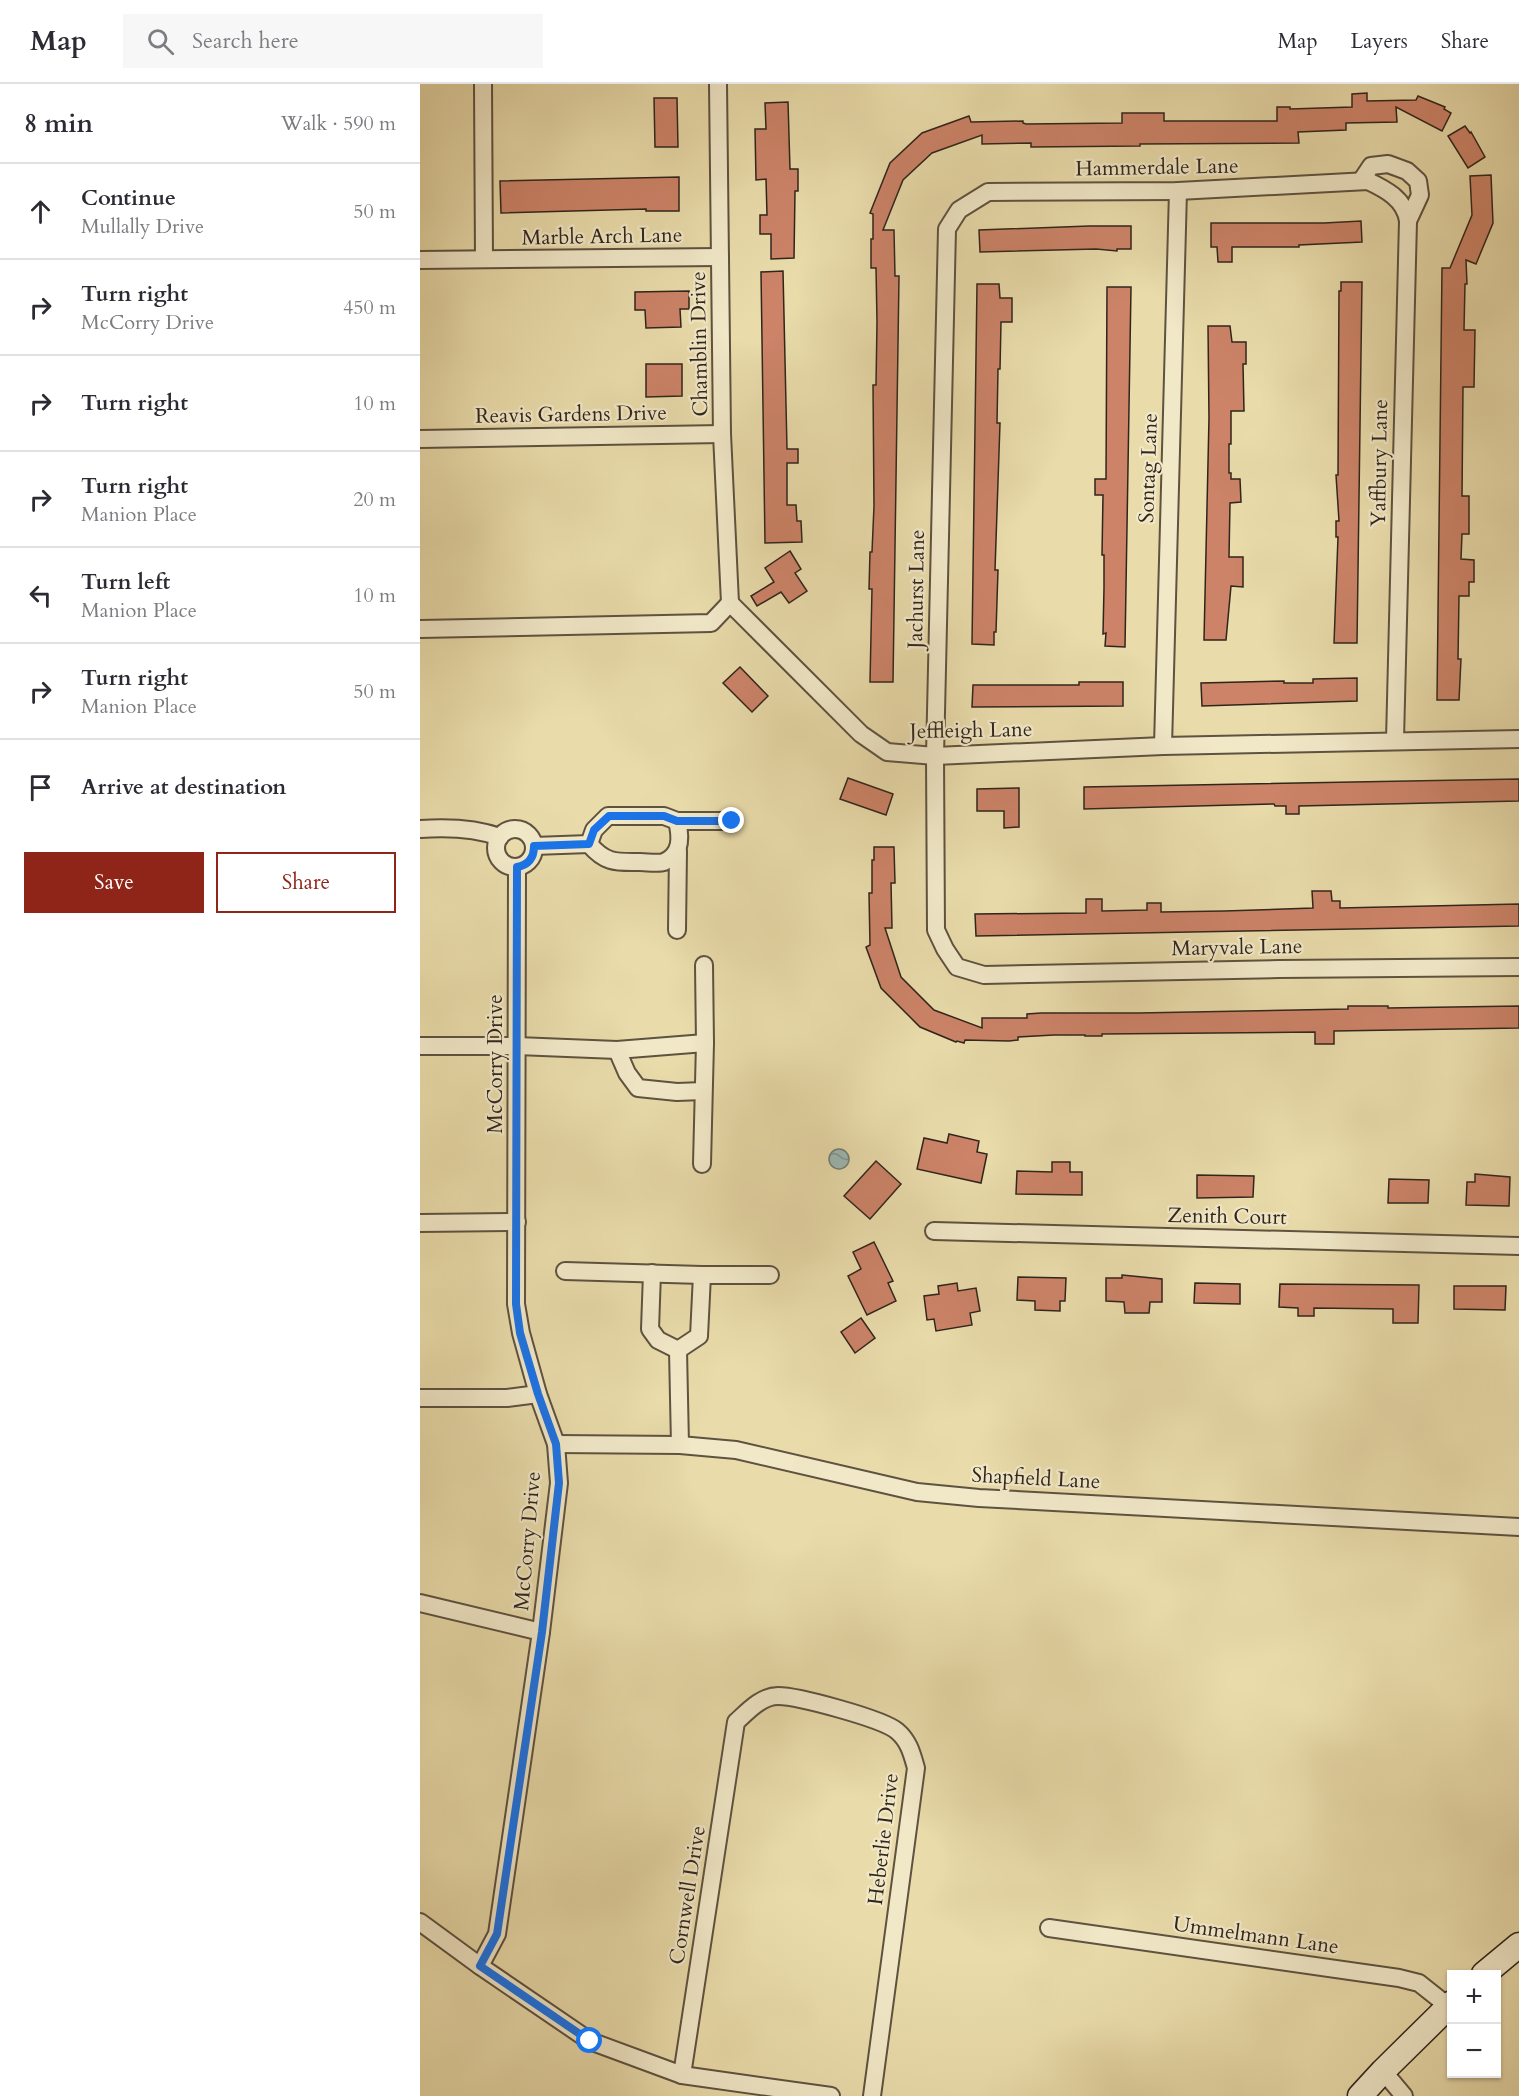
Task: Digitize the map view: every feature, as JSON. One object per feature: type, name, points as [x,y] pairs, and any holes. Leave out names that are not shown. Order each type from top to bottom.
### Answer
[{"type":"main road","points":[[1489,1970],[1519,1945]]},
{"type":"main road","points":[[1360,2096],[1447,2008]]},
{"type":"street","points":[[483,84],[484,259]]},
{"type":"street","name":"Chamblin Drive","points":[[718,84],[722,434],[730,603]]},
{"type":"street","points":[[1361,181],[1371,166],[1388,164],[1407,171],[1418,181],[1420,195],[1408,221]]},
{"type":"street","name":"Hammerdale Lane","points":[[959,210],[988,192],[1178,191],[1368,181],[1392,192]]},
{"type":"street","name":"Sontag Lane","points":[[1163,746],[1178,191]]},
{"type":"street","name":"Yaffbury Lane","points":[[1392,192],[1407,214],[1408,221],[1395,740]]},
{"type":"street","name":"Jachurst Lane","points":[[957,967],[936,930],[936,756],[946,229],[959,210]]},
{"type":"street","name":"Marble Arch Lane","points":[[420,260],[720,257]]},
{"type":"street","name":"Reavis Gardens Drive","points":[[420,439],[722,434]]},
{"type":"street","points":[[420,629],[711,623],[730,603]]},
{"type":"street","name":"Jeffleigh Lane","points":[[730,603],[861,734],[887,753],[936,756],[1163,746],[1519,739]]},
{"type":"street","points":[[589,844],[594,830],[609,816],[664,816],[677,821],[732,821]]},
{"type":"street","points":[[677,821],[681,836],[678,851],[677,930]]},
{"type":"street","points":[[420,829],[440,827],[500,837]]},
{"type":"street","points":[[519,829],[530,835],[534,846],[534,852],[528,862],[517,867],[500,860],[496,848],[500,837],[506,831],[519,829]]},
{"type":"street","points":[[534,846],[589,844],[599,855],[614,862],[664,862],[678,851]]},
{"type":"street","name":"McCorry Drive","points":[[480,1966],[497,1934],[542,1632],[559,1483],[556,1444],[520,1333],[516,1304],[517,867]]},
{"type":"street","points":[[702,1164],[704,965]]},
{"type":"street","name":"Maryvale Lane","points":[[957,967],[984,975],[1519,967]]},
{"type":"street","points":[[420,1046],[517,1046],[617,1050],[705,1043]]},
{"type":"street","points":[[617,1050],[627,1074],[638,1088],[677,1092],[703,1091]]},
{"type":"street","points":[[420,1223],[517,1222]]},
{"type":"street","name":"Zenith Court","points":[[934,1231],[1519,1246]]},
{"type":"street","points":[[565,1270],[770,1275]]},
{"type":"street","points":[[652,1273],[650,1329],[658,1340],[678,1350]]},
{"type":"street","points":[[678,1350],[699,1336],[702,1275]]},
{"type":"street","points":[[678,1350],[680,1445]]},
{"type":"street","points":[[420,1398],[507,1398],[538,1394]]},
{"type":"street","name":"Shapfield Lane","points":[[556,1444],[680,1445],[736,1450],[927,1493],[979,1498],[1519,1527]]},
{"type":"street","points":[[420,1603],[542,1632]]},
{"type":"street","name":"Heberlie Drive","points":[[736,1722],[754,1705],[777,1696],[843,1709],[896,1730],[910,1746],[916,1768],[872,2096]]},
{"type":"street","name":"Cornwell Drive","points":[[682,2075],[736,1722]]},
{"type":"street","points":[[420,1922],[590,2041],[682,2075],[831,2096]]},
{"type":"street","name":"Ummelmann Lane","points":[[1049,1928],[1399,1978],[1419,1983],[1447,2003]]},
{"type":"street","points":[[1383,2071],[1404,2096]]},
{"type":"water","points":[[835,1149],[843,1149],[849,1155],[849,1163],[843,1169],[835,1169],[829,1163],[829,1155]]},
{"type":"building","points":[[1367,93],[1367,101],[1416,100],[1418,96],[1445,107],[1444,109],[1451,113],[1442,131],[1396,107],[1397,122],[1346,123],[1346,130],[1298,132],[1299,143],[1031,147],[1031,143],[982,144],[982,135],[932,153],[903,180],[883,230],[894,230],[895,276],[899,276],[893,682],[870,682],[872,589],[869,589],[874,506],[873,385],[876,385],[877,322],[876,268],[871,268],[873,214],[870,213],[890,163],[922,133],[969,116],[971,122],[1023,121],[1026,124],[1122,123],[1122,113],[1164,113],[1164,121],[1277,121],[1277,107],[1290,107],[1290,109],[1352,107],[1352,94]]},
{"type":"building","points":[[654,98],[677,98],[678,147],[655,147]]},
{"type":"building","points":[[788,102],[790,169],[798,169],[798,191],[795,191],[794,258],[771,259],[771,234],[760,234],[760,215],[767,215],[766,179],[756,180],[755,129],[766,129],[765,103]]},
{"type":"building","points":[[1465,126],[1485,157],[1468,168],[1448,136]]},
{"type":"building","points":[[1491,175],[1493,223],[1476,264],[1466,260],[1464,330],[1475,330],[1474,387],[1463,387],[1462,496],[1469,496],[1469,534],[1462,534],[1461,559],[1474,560],[1474,582],[1469,582],[1469,596],[1459,596],[1458,659],[1461,659],[1459,700],[1437,700],[1442,268],[1450,268],[1472,215],[1470,176]]},
{"type":"building","points":[[679,177],[679,211],[646,211],[646,209],[501,213],[500,181]]},
{"type":"building","points":[[1361,221],[1362,242],[1299,245],[1299,247],[1232,247],[1232,262],[1218,262],[1217,247],[1211,247],[1211,223]]},
{"type":"building","points":[[1131,226],[1131,249],[980,252],[979,230]]},
{"type":"building","points":[[783,271],[787,449],[798,449],[798,463],[787,463],[787,505],[796,505],[797,521],[801,521],[802,542],[765,543],[761,272]]},
{"type":"building","points":[[1341,282],[1362,282],[1357,643],[1334,643],[1338,537],[1336,537],[1336,521],[1339,521],[1336,475],[1338,475],[1339,291],[1341,291]]},
{"type":"building","points":[[977,284],[999,284],[1000,298],[1012,298],[1012,322],[1001,322],[1000,369],[998,369],[997,423],[1000,423],[995,570],[998,570],[994,645],[972,644]]},
{"type":"building","points":[[1107,287],[1131,287],[1125,647],[1105,646],[1106,633],[1103,634],[1103,495],[1095,495],[1095,479],[1106,479]]},
{"type":"building","points":[[689,291],[689,309],[680,309],[681,327],[646,328],[645,310],[635,310],[635,292]]},
{"type":"building","points":[[1208,326],[1230,326],[1232,342],[1246,342],[1246,364],[1243,364],[1244,411],[1231,411],[1231,444],[1229,444],[1229,473],[1231,473],[1231,479],[1240,479],[1241,502],[1230,503],[1229,557],[1243,557],[1243,587],[1231,586],[1226,640],[1204,640],[1209,418]]},
{"type":"building","points":[[646,364],[682,364],[682,396],[646,397]]},
{"type":"building","points":[[790,551],[801,569],[795,573],[807,591],[789,603],[781,592],[757,606],[751,596],[774,582],[765,568]]},
{"type":"building","points":[[740,667],[768,696],[752,712],[723,683]]},
{"type":"building","points":[[1357,678],[1357,701],[1202,706],[1201,683],[1284,681],[1284,683],[1313,683],[1313,679]]},
{"type":"building","points":[[1079,682],[1123,682],[1123,706],[972,707],[973,685],[1079,685]]},
{"type":"building","points":[[848,778],[893,794],[886,815],[840,799]]},
{"type":"building","points":[[1519,779],[1519,801],[1299,806],[1299,814],[1286,814],[1286,806],[1275,806],[1274,804],[1084,809],[1084,787]]},
{"type":"building","points":[[1019,788],[1019,827],[1004,828],[1004,811],[977,811],[977,789]]},
{"type":"building","points":[[874,847],[894,847],[895,883],[891,883],[892,928],[885,928],[901,977],[934,1010],[982,1028],[982,1018],[1027,1018],[1027,1014],[1041,1013],[1348,1009],[1348,1006],[1388,1006],[1388,1008],[1519,1006],[1519,1028],[1334,1031],[1334,1044],[1315,1044],[1315,1032],[1054,1035],[1018,1037],[1018,1040],[1009,1041],[965,1040],[964,1043],[956,1042],[920,1027],[881,988],[866,947],[870,945],[869,893],[872,893]]},
{"type":"building","points":[[1312,891],[1331,891],[1332,901],[1340,901],[1340,908],[1519,904],[1519,926],[976,936],[975,914],[1086,913],[1086,899],[1102,899],[1102,911],[1147,910],[1147,903],[1161,903],[1161,912],[1313,908]]},
{"type":"building","points":[[949,1134],[979,1141],[977,1152],[987,1154],[981,1183],[917,1169],[924,1138],[947,1143]]},
{"type":"building","points":[[876,1161],[901,1184],[870,1219],[844,1196]]},
{"type":"building","points":[[1052,1162],[1070,1162],[1070,1172],[1082,1172],[1082,1195],[1016,1194],[1017,1171],[1052,1172]]},
{"type":"building","points":[[1475,1174],[1510,1177],[1509,1206],[1466,1205],[1467,1182],[1475,1182]]},
{"type":"building","points":[[1197,1175],[1254,1176],[1253,1197],[1197,1198]]},
{"type":"building","points":[[1389,1179],[1429,1180],[1428,1203],[1388,1203]]},
{"type":"building","points":[[874,1242],[893,1281],[888,1283],[896,1301],[867,1315],[848,1276],[861,1269],[853,1252]]},
{"type":"building","points":[[1122,1275],[1162,1279],[1162,1302],[1150,1302],[1149,1313],[1125,1313],[1124,1302],[1106,1301],[1106,1278],[1122,1278]]},
{"type":"building","points":[[1018,1277],[1066,1278],[1065,1301],[1060,1301],[1060,1311],[1035,1310],[1035,1301],[1017,1300]]},
{"type":"building","points":[[957,1283],[958,1291],[976,1288],[980,1311],[970,1313],[972,1325],[936,1331],[934,1319],[927,1320],[924,1296],[939,1294],[938,1286]]},
{"type":"building","points":[[1195,1283],[1240,1284],[1240,1304],[1194,1303]]},
{"type":"building","points":[[1280,1284],[1419,1285],[1418,1323],[1393,1323],[1393,1309],[1314,1308],[1314,1316],[1298,1316],[1298,1308],[1279,1307]]},
{"type":"building","points":[[1454,1286],[1506,1286],[1505,1310],[1454,1309]]},
{"type":"building","points":[[861,1318],[875,1338],[855,1353],[841,1332]]},
{"type":"route","points":[[590,2041],[480,1966],[497,1934],[542,1632],[559,1483],[556,1444],[520,1333],[516,1304],[517,867],[523,866],[532,858],[534,846],[589,844],[594,830],[609,816],[664,816],[677,821],[732,821]]}]
